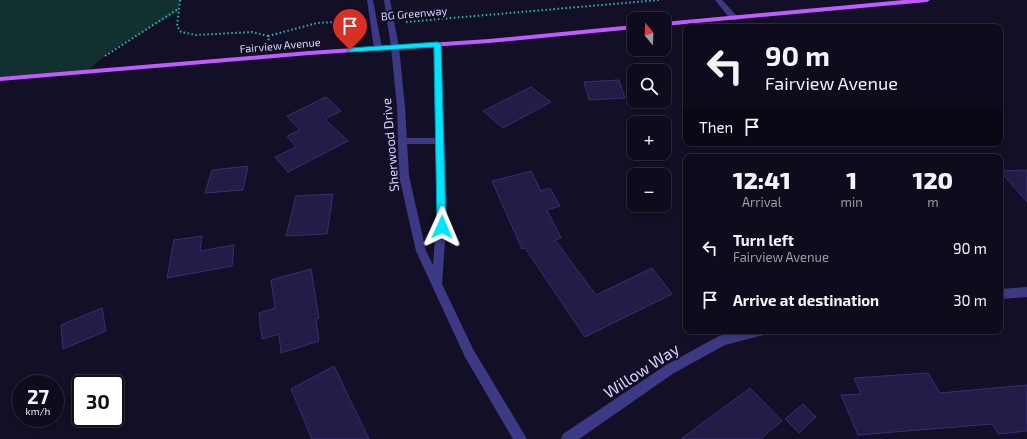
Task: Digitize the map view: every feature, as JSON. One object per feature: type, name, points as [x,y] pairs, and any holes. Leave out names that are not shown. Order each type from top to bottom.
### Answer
[{"type":"main road","points":[[671,23],[927,0]]},
{"type":"main road","name":"Fairview Avenue","points":[[0,79],[627,28]]},
{"type":"street","points":[[370,0],[378,48]]},
{"type":"street","name":"Sherwood Drive","points":[[387,0],[395,47],[401,107],[404,176],[414,227],[421,251],[469,353],[520,439]]},
{"type":"street","points":[[718,0],[734,18]]},
{"type":"street","points":[[436,284],[442,213],[439,141],[438,44]]},
{"type":"street","points":[[402,141],[439,141]]},
{"type":"street","points":[[1003,294],[1027,292]]},
{"type":"street","name":"Willow Way","points":[[568,439],[670,369],[723,340],[748,334]]},
{"type":"path","points":[[180,0],[177,26],[181,32],[196,35],[252,32],[268,36],[271,56]]},
{"type":"path","name":"BG Greenway","points":[[390,23],[659,0]]},
{"type":"path","points":[[86,72],[113,49],[163,21],[179,9]]},
{"type":"path","name":"BG Greenway","points":[[268,36],[317,23],[334,22],[356,26],[374,25]]},
{"type":"green space","points":[[0,0],[180,0],[178,12],[113,49],[86,72],[0,79]]},
{"type":"building","points":[[619,80],[625,98],[589,100],[584,82]]},
{"type":"building","points":[[531,87],[551,102],[503,128],[483,111]]},
{"type":"building","points":[[326,97],[341,111],[325,119],[348,141],[288,172],[275,157],[296,147],[287,136],[300,130],[287,116]]},
{"type":"building","points":[[248,166],[243,190],[205,193],[212,170]]},
{"type":"building","points":[[1027,170],[1027,202],[1003,174],[1003,171]]},
{"type":"building","points":[[531,171],[541,191],[550,188],[560,206],[547,210],[561,238],[555,240],[596,295],[652,268],[672,294],[585,337],[525,248],[522,249],[492,181]]},
{"type":"building","points":[[333,194],[327,234],[286,236],[296,196]]},
{"type":"building","points":[[202,236],[200,251],[234,245],[232,266],[167,278],[174,240]]},
{"type":"building","points":[[311,269],[319,318],[316,319],[319,341],[281,353],[279,334],[262,339],[259,313],[275,308],[271,280]]},
{"type":"building","points":[[102,308],[106,331],[63,349],[61,325]]},
{"type":"building","points":[[334,366],[369,439],[312,439],[291,389]]},
{"type":"building","points":[[928,373],[940,393],[1027,385],[1027,431],[999,434],[992,424],[858,435],[841,395],[861,394],[854,378]]},
{"type":"building","points":[[750,388],[782,421],[760,439],[681,439]]},
{"type":"building","points":[[803,404],[816,417],[799,433],[785,419]]},
{"type":"route","points":[[350,50],[438,44],[438,114],[442,227]]}]
